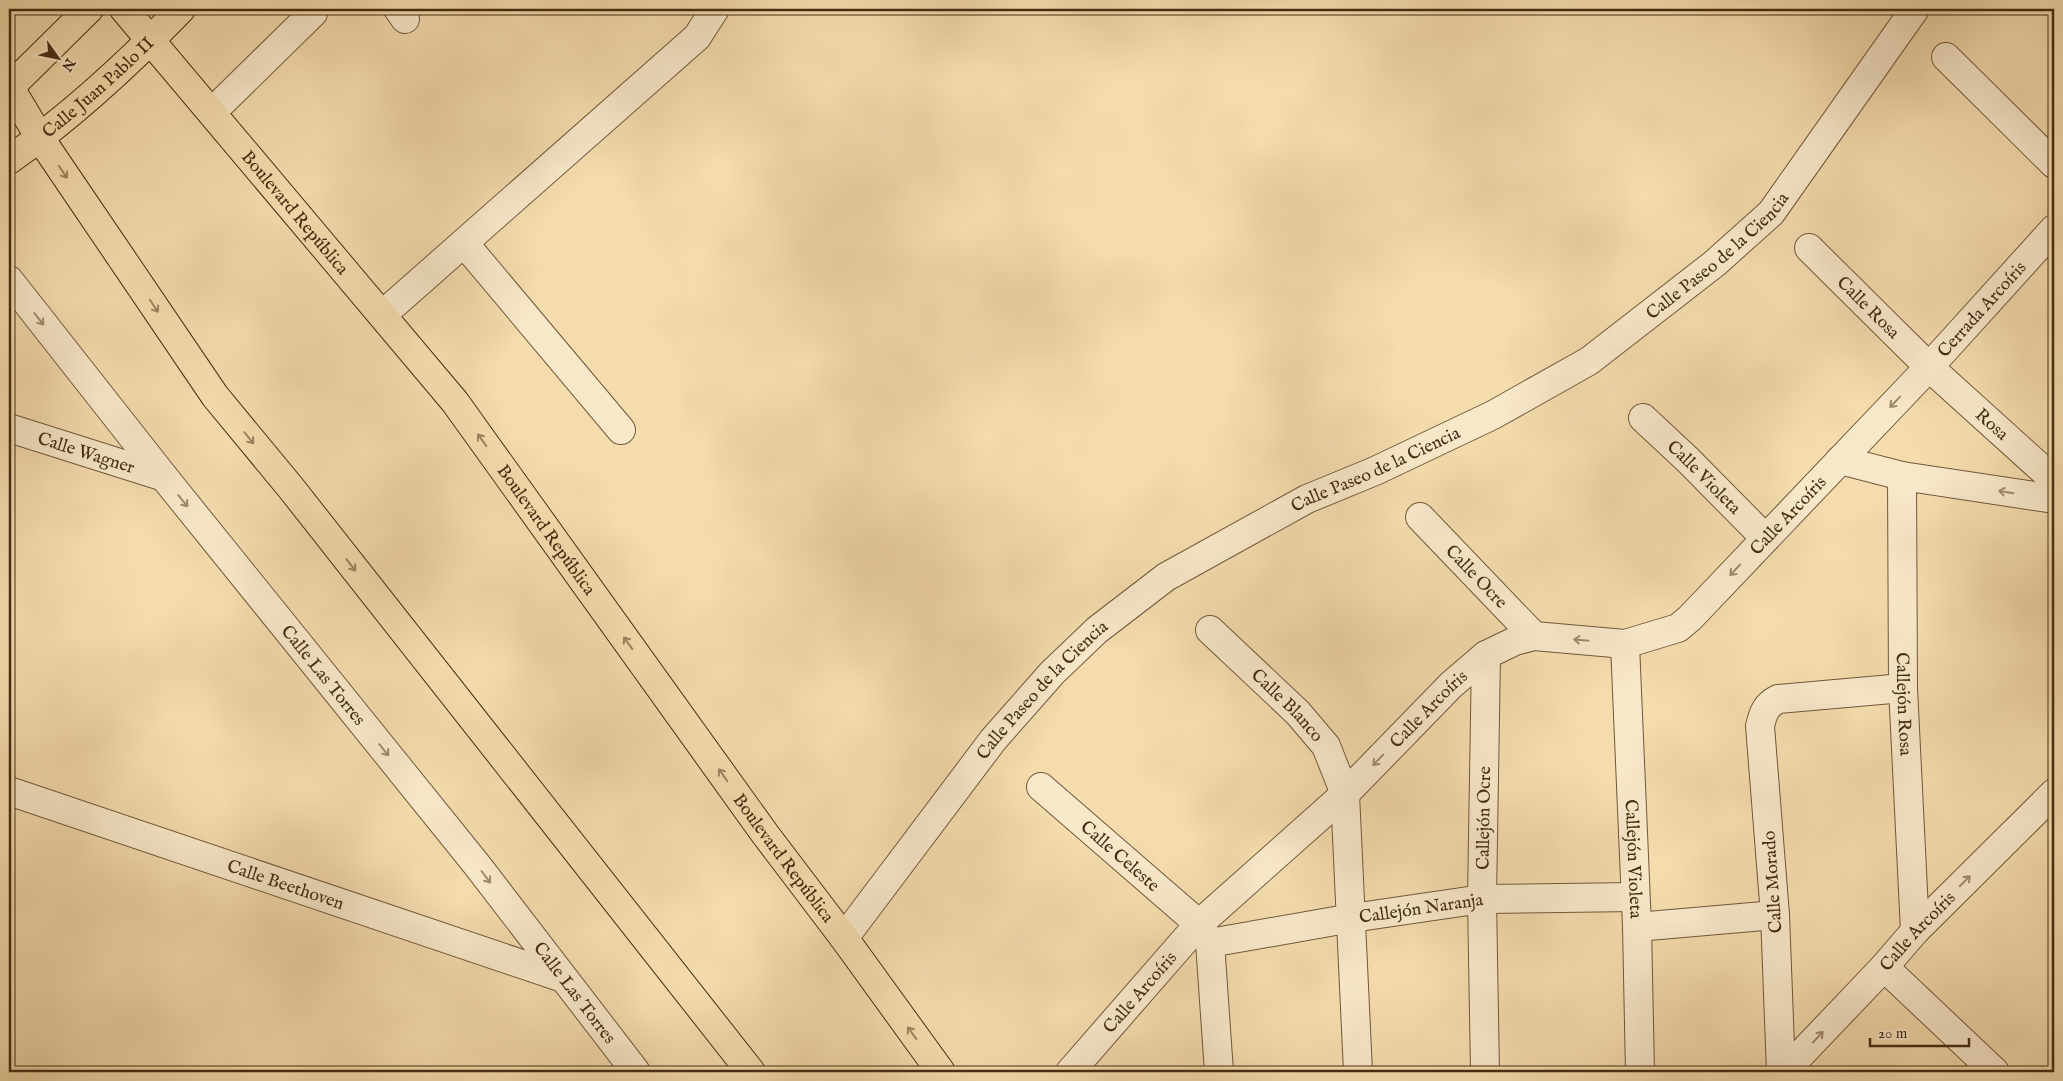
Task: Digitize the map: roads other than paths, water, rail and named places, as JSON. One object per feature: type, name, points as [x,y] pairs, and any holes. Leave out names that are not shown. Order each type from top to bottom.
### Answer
[{"type":"main road","points":[[89,9],[9,88],[40,138],[215,396],[291,488],[751,1072]]},
{"type":"main road","name":"Boulevard República","points":[[124,9],[455,402],[765,834],[844,938],[941,1072]]},
{"type":"main road","name":"Calle Juan Pablo II","points":[[9,160],[40,138],[151,39],[181,9]]},
{"type":"street","points":[[382,315],[697,38],[714,9]]},
{"type":"street","name":"Calle Paseo de la Ciencia","points":[[844,938],[993,740],[1052,673],[1097,630],[1166,577],[1307,499],[1375,471],[1493,415],[1589,361],[1714,264],[1771,213],[1915,9]]},
{"type":"street","points":[[212,112],[312,13]]},
{"type":"street","points":[[1946,56],[2054,164]]},
{"type":"street","name":"Cerrada Arcoíris","points":[[1929,367],[2054,230]]},
{"type":"street","points":[[464,243],[621,430]]},
{"type":"street","name":"Calle Rosa","points":[[1809,248],[1929,367]]},
{"type":"street","name":"Calle Las Torres","points":[[9,280],[164,477],[477,865],[636,1072]]},
{"type":"street","name":"Calle Arcoíris","points":[[1070,1072],[1451,685],[1486,655],[1515,641],[1534,636],[1625,644],[1678,628],[1690,618],[1929,367]]},
{"type":"street","name":"Rosa","points":[[1929,367],[2054,480]]},
{"type":"street","name":"Calle Violeta","points":[[1643,418],[1688,460],[1765,538]]},
{"type":"street","name":"Calle Wagner","points":[[9,428],[164,477]]},
{"type":"street","name":"Calle Arcoíris","points":[[1840,460],[1902,476],[2054,499]]},
{"type":"street","name":"Callejón Rosa","points":[[1902,476],[1903,688],[1914,931]]},
{"type":"street","name":"Calle Ocre","points":[[1420,517],[1534,636]]},
{"type":"street","name":"Calle Blanco","points":[[1210,630],[1304,720],[1326,746],[1345,794],[1358,1072]]},
{"type":"street","name":"Callejón Violeta","points":[[1625,644],[1637,927],[1640,1072]]},
{"type":"street","name":"Callejón Ocre","points":[[1485,1072],[1482,899],[1486,655]]},
{"type":"street","name":"Calle Morado","points":[[1783,1072],[1775,915],[1760,726],[1765,710],[1778,698],[1903,688]]},
{"type":"street","name":"Calle Celeste","points":[[1042,787],[1204,934]]},
{"type":"street","name":"Calle Beethoven","points":[[9,794],[563,978]]},
{"type":"street","name":"Calle Arcoíris","points":[[1783,1072],[1884,967],[1914,931],[2053,798]]},
{"type":"street","name":"Callejón Naranja","points":[[1204,934],[1352,918],[1482,899],[1635,897]]},
{"type":"street","points":[[1637,927],[1775,915]]},
{"type":"street","points":[[1204,934],[1219,1072]]},
{"type":"street","points":[[1884,967],[1995,1072]]}]
